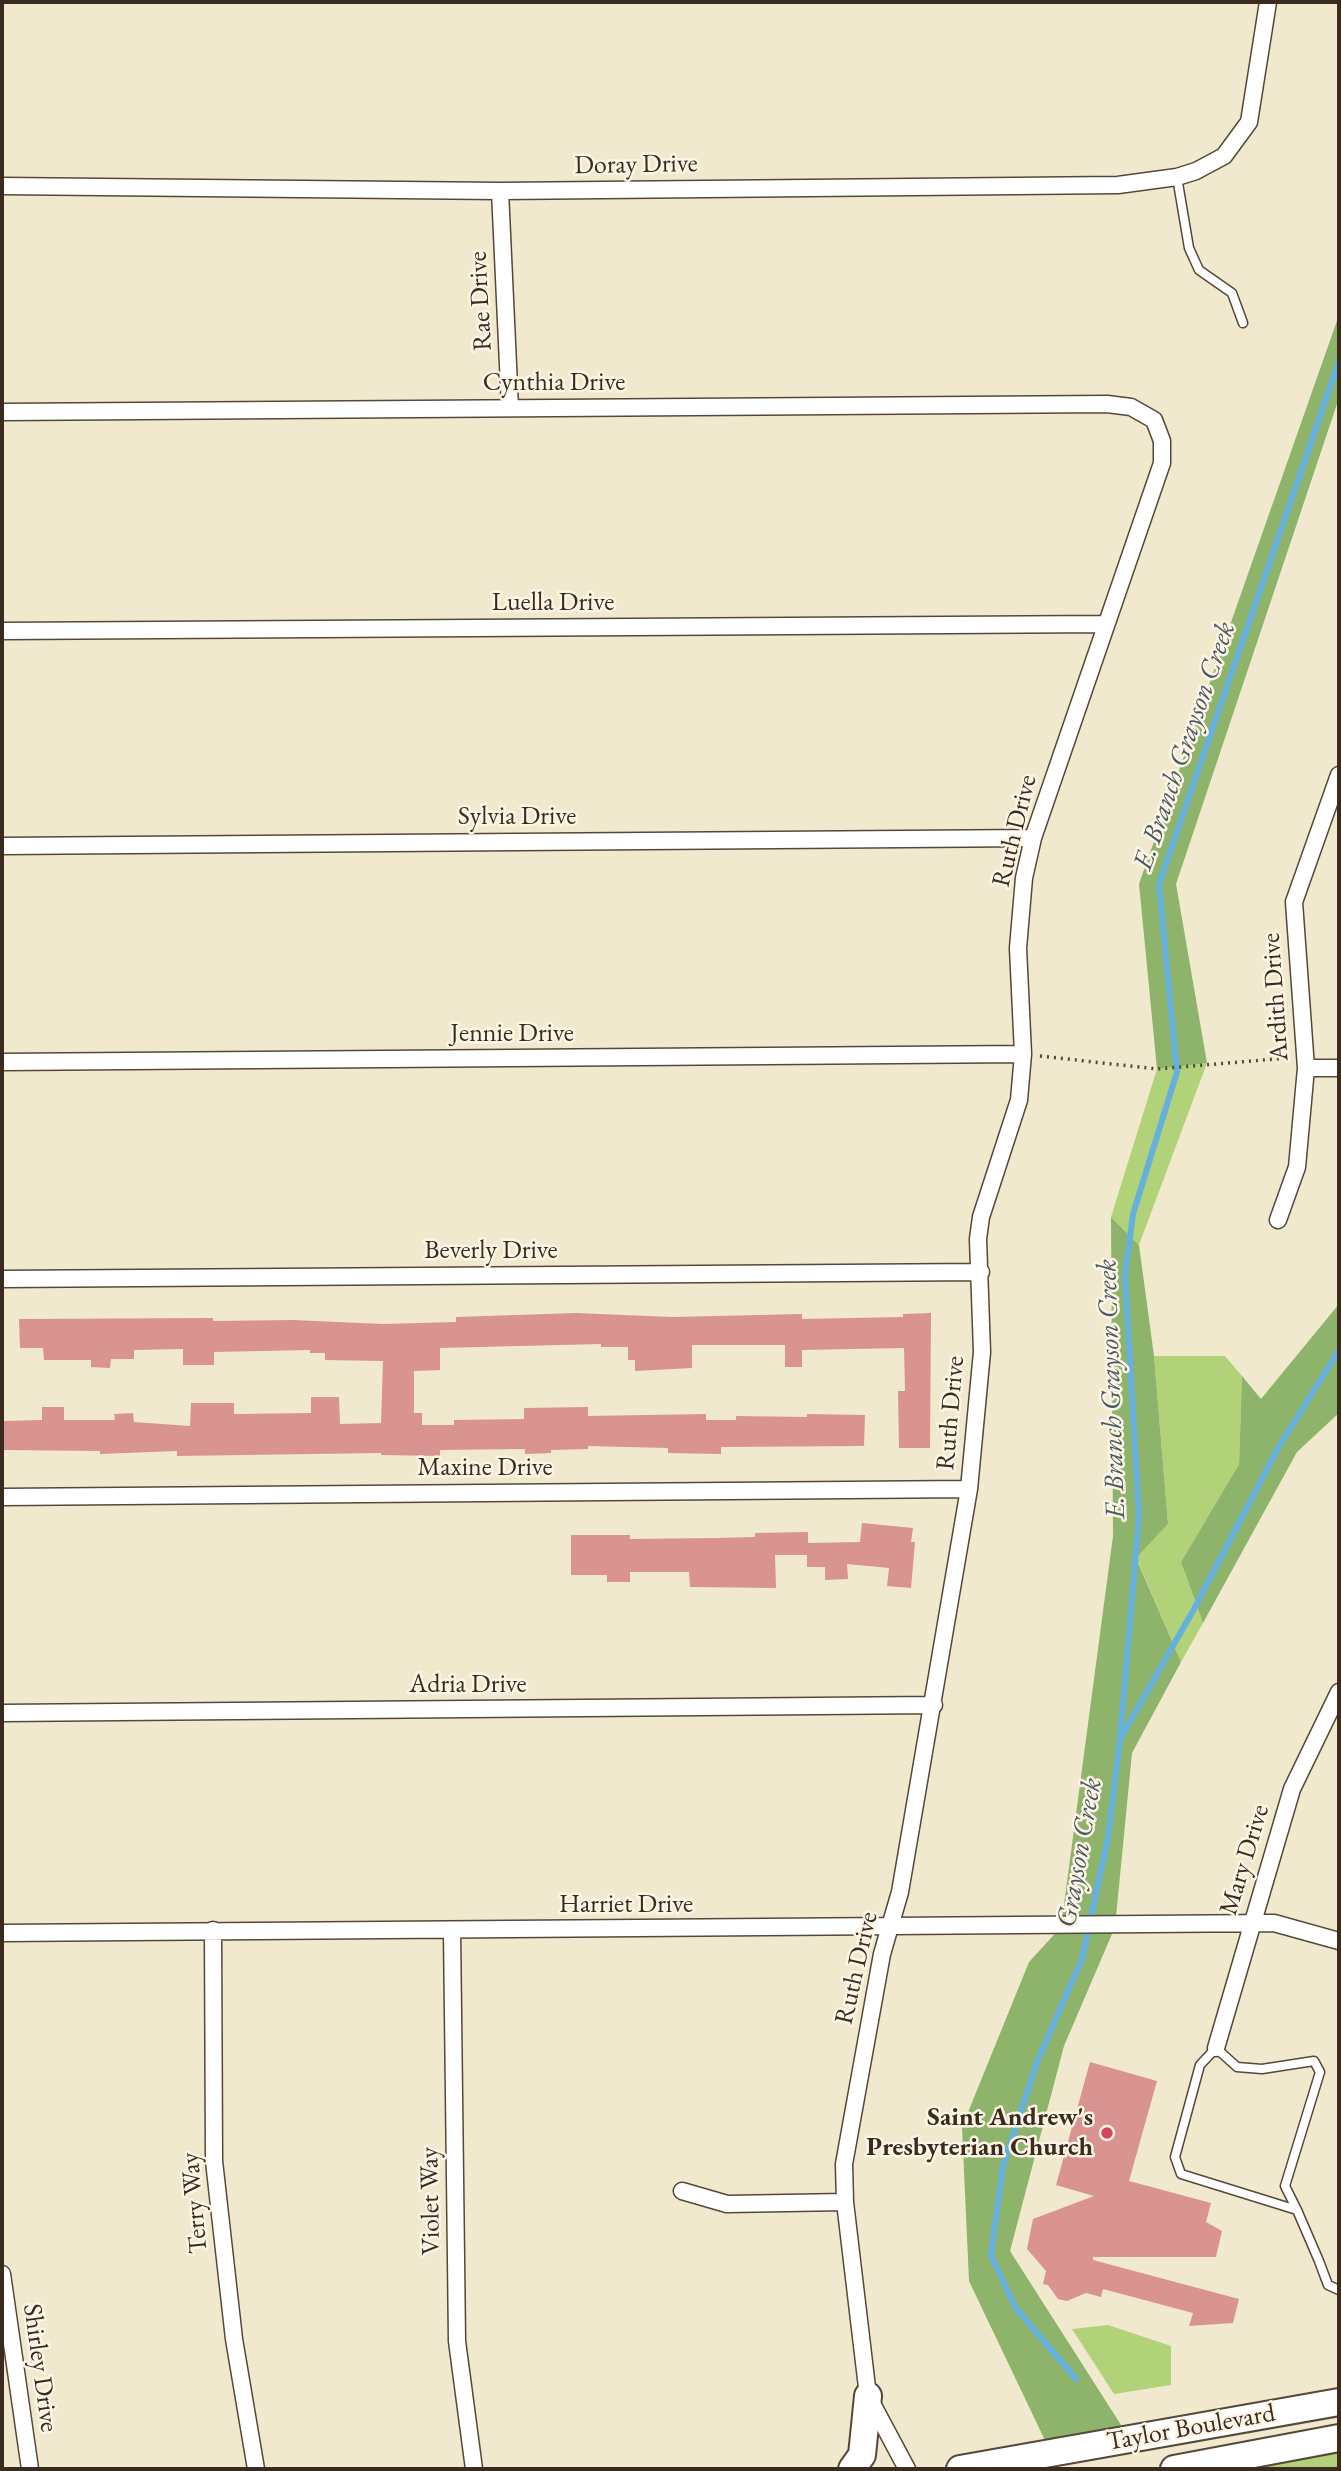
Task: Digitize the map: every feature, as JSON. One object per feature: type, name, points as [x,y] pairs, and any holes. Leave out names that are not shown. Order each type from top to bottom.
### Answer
[{"type":"main road","points":[[852,2469],[862,2455],[869,2396]]},
{"type":"main road","name":"Taylor Boulevard","points":[[960,2469],[1339,2402]]},
{"type":"main road","name":"Taylor Boulevard","points":[[1174,2469],[1339,2438]]},
{"type":"street","name":"Doray Drive","points":[[2,186],[500,191],[1118,185],[1177,177],[1196,171],[1224,156],[1249,122],[1268,2]]},
{"type":"street","name":"Rae Drive","points":[[500,191],[510,408]]},
{"type":"street","name":"Cynthia Drive","points":[[2,412],[1107,404]]},
{"type":"street","name":"Ruth Drive","points":[[907,2469],[869,2396],[845,2202],[844,2164],[882,1954],[900,1892],[969,1489],[982,1352],[978,1239],[981,1217],[1019,1100],[1023,1054],[1018,948],[1024,878],[1033,838],[1162,463],[1162,441],[1154,420],[1132,407],[1107,404]]},
{"type":"street","name":"Luella Drive","points":[[2,631],[1105,624]]},
{"type":"street","name":"Ardith Drive","points":[[1278,1220],[1297,1167],[1306,1063],[1294,902],[1339,775]]},
{"type":"street","name":"Sylvia Drive","points":[[2,846],[1033,838]]},
{"type":"street","name":"Jennie Drive","points":[[2,1062],[1023,1054]]},
{"type":"street","points":[[1306,1063],[1339,1068]]},
{"type":"street","name":"Beverly Drive","points":[[2,1279],[981,1272]]},
{"type":"street","name":"Maxine Drive","points":[[2,1497],[969,1489]]},
{"type":"street","name":"Mary Drive","points":[[1216,2048],[1292,1789],[1339,1692]]},
{"type":"street","name":"Adria Drive","points":[[2,1713],[934,1705]]},
{"type":"street","name":"Harriet Drive","points":[[2,1933],[1115,1927],[1274,1923],[1339,1941]]},
{"type":"street","name":"Terry Way","points":[[213,1930],[214,2161],[234,2339],[256,2469]]},
{"type":"street","name":"Violet Way","points":[[452,1931],[457,2341],[474,2469]]},
{"type":"street","points":[[682,2191],[727,2204],[845,2202]]},
{"type":"street","name":"Shirley Drive","points":[[2,2274],[30,2469]]},
{"type":"lane","points":[[1177,177],[1189,248],[1199,270],[1232,293],[1243,323]]},
{"type":"lane","points":[[1297,2210],[1181,2174],[1175,2157],[1200,2065],[1216,2048],[1237,2067],[1262,2069],[1314,2061],[1320,2072],[1286,2186],[1297,2210],[1328,2285],[1339,2290]]},
{"type":"path","points":[[1023,1054],[1157,1069],[1207,1063],[1306,1063]]},
{"type":"green space","points":[[1339,315],[1339,398],[1176,884],[1207,1063],[1157,1069],[1139,884]]},
{"type":"green space","points":[[1207,1063],[1139,1245],[1111,1217],[1157,1069]]},
{"type":"green space","points":[[1111,1217],[1139,1245],[1154,1356],[1168,1524],[1136,1558],[1181,1662],[1132,1753],[1115,1927],[1064,2046],[1010,2251],[1130,2439],[1051,2453],[969,2281],[962,2127],[1029,1962],[1061,1927],[1113,1536]]},
{"type":"green space","points":[[1339,1304],[1339,1413],[1297,1452],[1203,1623],[1181,1562],[1239,1464],[1242,1376],[1261,1399]]},
{"type":"green space","points":[[1154,1356],[1225,1356],[1242,1376],[1239,1464],[1181,1562],[1203,1623],[1181,1662],[1136,1557],[1168,1524]]},
{"type":"green space","points":[[1108,2325],[1171,2346],[1171,2385],[1114,2394],[1072,2329]]},
{"type":"green space","points":[[1339,2438],[1339,2469],[1172,2469]]},
{"type":"building","points":[[576,1313],[672,1317],[802,1314],[802,1319],[903,1317],[903,1314],[931,1313],[930,1448],[899,1448],[898,1391],[905,1391],[904,1348],[802,1350],[802,1367],[785,1367],[785,1345],[692,1345],[692,1368],[635,1371],[635,1360],[628,1360],[628,1347],[601,1347],[601,1344],[440,1348],[440,1370],[414,1371],[414,1413],[422,1413],[422,1425],[454,1425],[454,1420],[524,1419],[524,1408],[588,1407],[588,1416],[706,1414],[706,1420],[736,1420],[736,1416],[865,1415],[864,1446],[721,1447],[721,1454],[668,1453],[668,1448],[588,1446],[588,1449],[525,1454],[525,1449],[440,1450],[440,1456],[381,1453],[177,1456],[177,1451],[100,1454],[100,1451],[2,1450],[2,1421],[42,1420],[42,1407],[64,1407],[64,1420],[115,1420],[114,1414],[133,1413],[134,1422],[190,1426],[191,1403],[234,1403],[234,1414],[311,1413],[311,1397],[339,1397],[340,1424],[381,1423],[383,1361],[325,1360],[325,1353],[310,1353],[310,1350],[214,1352],[214,1365],[183,1365],[183,1349],[134,1350],[134,1359],[111,1359],[110,1368],[91,1367],[91,1360],[44,1360],[43,1348],[20,1348],[19,1319],[213,1318],[213,1321],[293,1320],[383,1324],[456,1322],[456,1317]]},
{"type":"building","points":[[862,1523],[913,1528],[911,1542],[915,1542],[911,1588],[887,1586],[889,1568],[847,1564],[848,1579],[825,1580],[825,1567],[807,1567],[807,1555],[775,1555],[776,1588],[690,1587],[689,1572],[630,1572],[630,1582],[607,1582],[607,1575],[571,1575],[571,1535],[630,1535],[630,1539],[715,1538],[755,1537],[755,1533],[808,1532],[808,1543],[860,1542]]},
{"type":"building","points":[[1090,2062],[1157,2081],[1129,2181],[1211,2203],[1206,2222],[1222,2231],[1216,2257],[1093,2257],[1093,2260],[1239,2299],[1233,2323],[1189,2326],[1193,2313],[1103,2289],[1101,2297],[1086,2293],[1067,2301],[1058,2299],[1048,2285],[1043,2284],[1046,2271],[1027,2249],[1033,2219],[1094,2196],[1056,2185]]},
{"type":"waterway","name":"E. Branch Grayson Creek","points":[[1120,1739],[1139,1516],[1125,1275],[1133,1214],[1177,1072],[1159,884],[1339,361]]},
{"type":"waterway","name":"Grayson Creek","points":[[1076,2379],[1015,2307],[991,2255],[1003,2166],[1037,2062],[1082,1959],[1108,1837],[1120,1739],[1194,1609],[1278,1448],[1339,1350]]},
{"type":"place","name":"Saint Andrew's Presbyterian Church","points":[[1107,2133]]}]
